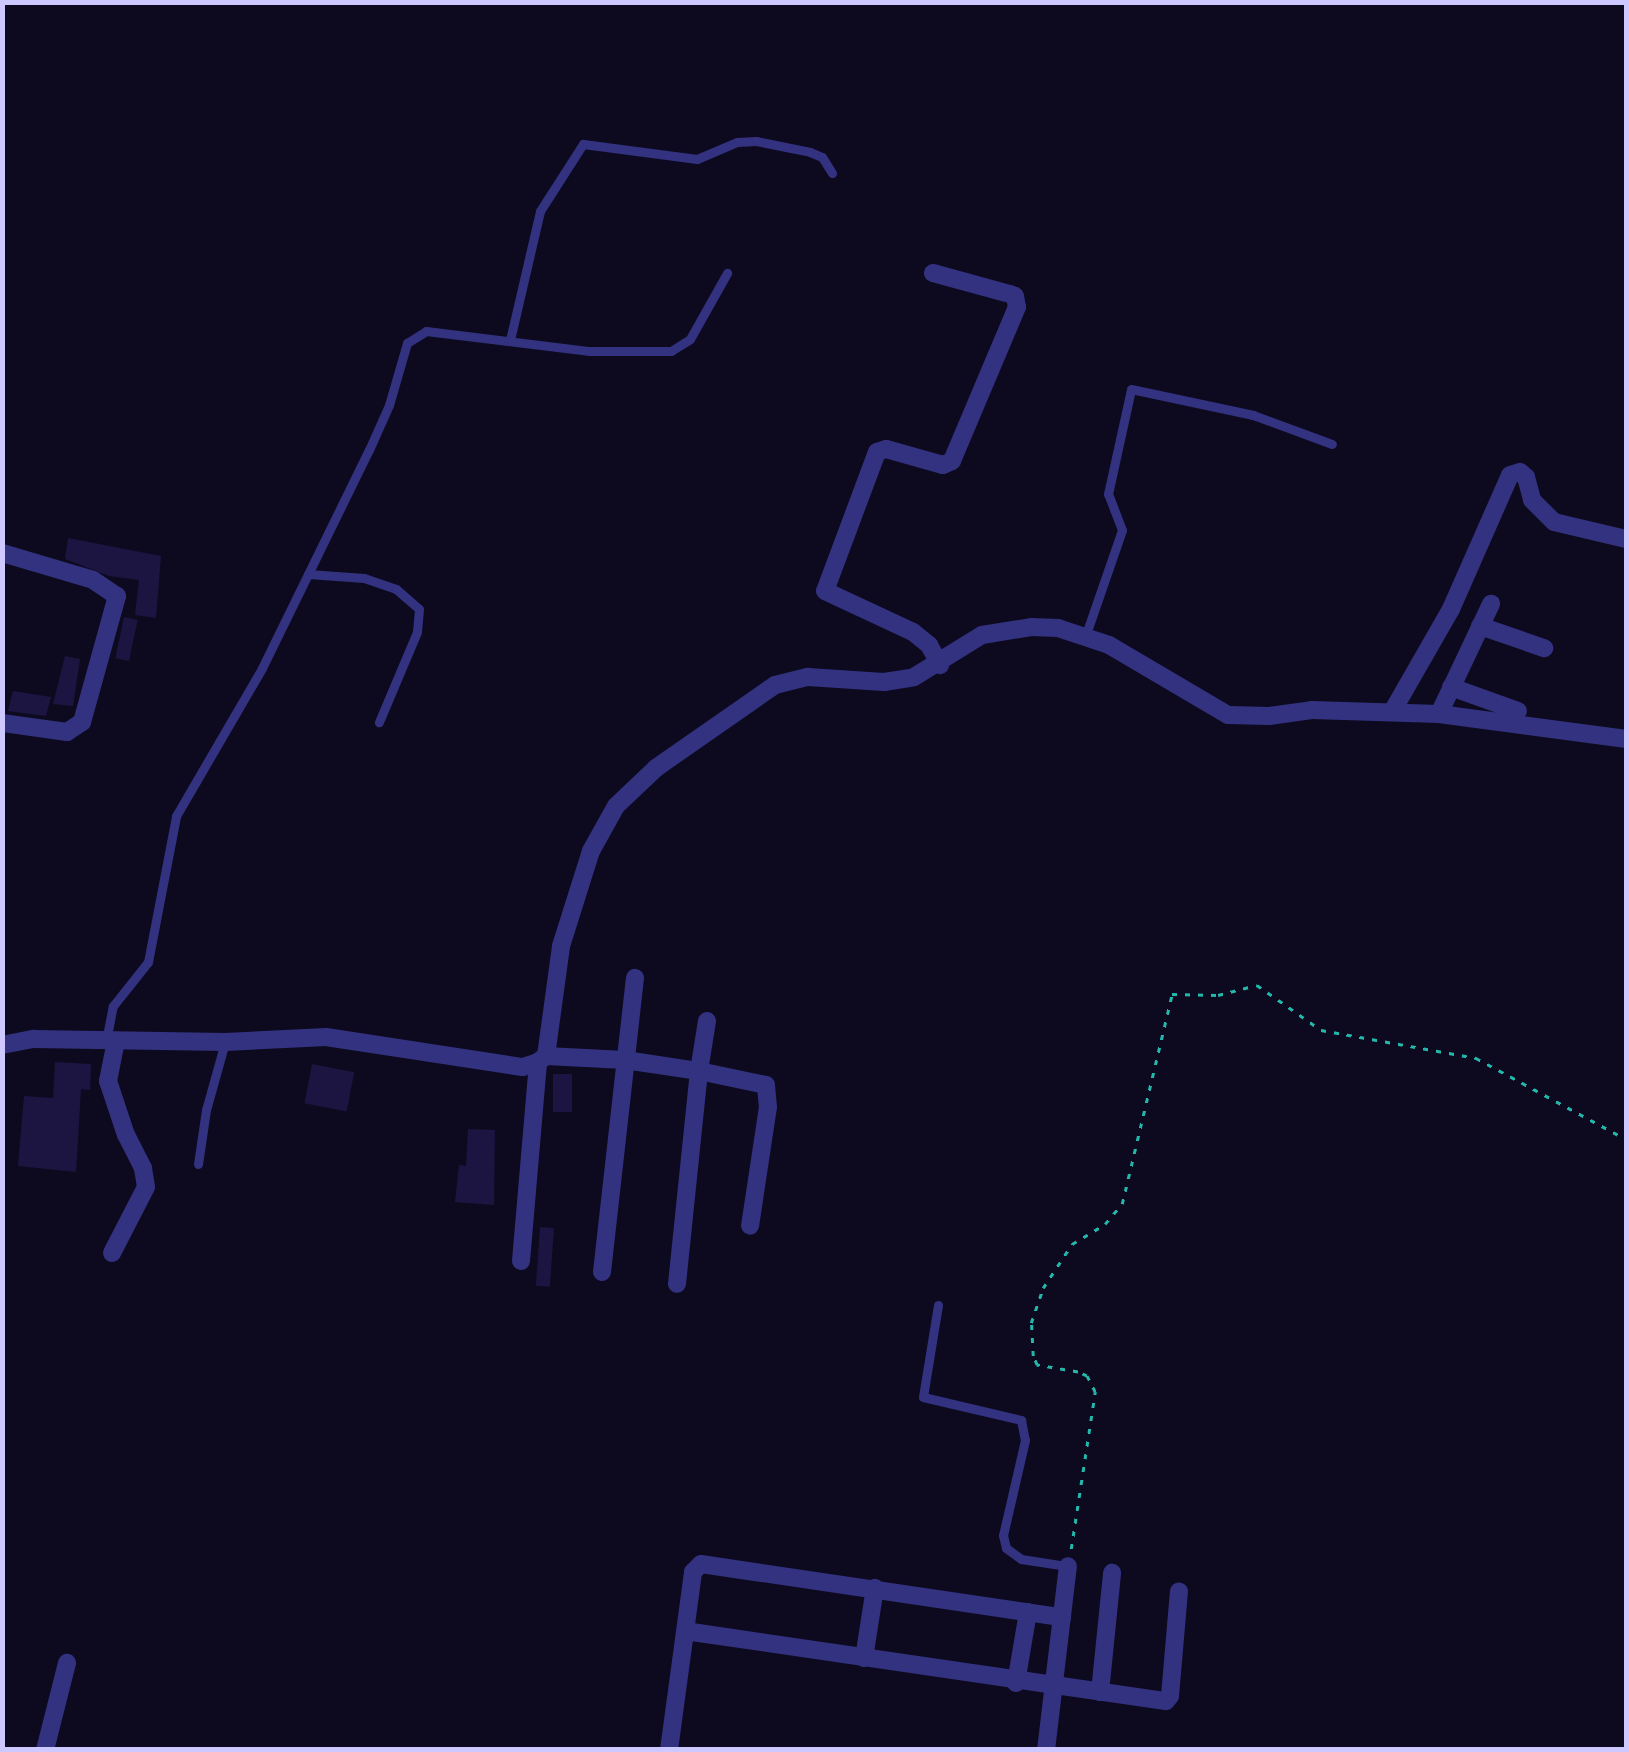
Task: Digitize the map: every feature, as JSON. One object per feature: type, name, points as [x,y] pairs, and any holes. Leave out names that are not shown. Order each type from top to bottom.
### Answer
[{"type":"street","points":[[933,273],[1015,296],[1017,307],[952,461],[943,464],[886,449],[877,452],[825,591],[830,597],[914,632],[929,644],[940,664]]},
{"type":"street","points":[[1392,712],[1451,609],[1510,475],[1520,472],[1526,477],[1532,500],[1554,522],[1626,539]]},
{"type":"street","points":[[2,553],[94,580],[117,596],[82,722],[67,732],[2,723]]},
{"type":"street","points":[[1439,714],[1491,604]]},
{"type":"street","points":[[1480,626],[1544,648]]},
{"type":"street","points":[[521,1261],[542,1059],[561,946],[591,851],[616,806],[656,768],[774,685],[808,677],[884,682],[914,677],[982,635],[1006,628],[1058,628],[1108,646],[1228,715],[1268,716],[1312,710],[1439,714],[1626,739]]},
{"type":"street","points":[[1451,687],[1518,711]]},
{"type":"street","points":[[602,1272],[635,978]]},
{"type":"street","points":[[677,1284],[707,1021]]},
{"type":"street","points":[[2,1045],[34,1040],[225,1042],[326,1037],[523,1067],[542,1059],[625,1060],[766,1086],[768,1107],[750,1226]]},
{"type":"street","points":[[111,1041],[108,1081],[146,1187],[112,1253]]},
{"type":"street","points":[[669,1750],[693,1572],[701,1564],[1062,1617]]},
{"type":"street","points":[[1046,1750],[1068,1566]]},
{"type":"street","points":[[1100,1692],[1112,1573]]},
{"type":"street","points":[[864,1658],[875,1588]]},
{"type":"street","points":[[684,1631],[1016,1682],[1169,1700],[1179,1591]]},
{"type":"street","points":[[1016,1682],[1028,1612]]},
{"type":"street","points":[[45,1750],[67,1663]]},
{"type":"lane","points":[[510,340],[534,228],[552,188],[583,144],[698,159],[737,142],[756,140],[822,157],[832,173]]},
{"type":"lane","points":[[111,1041],[114,1006],[148,962],[176,816],[262,668],[308,574],[389,406],[407,342],[426,331],[590,351],[671,351],[690,339],[727,273]]},
{"type":"lane","points":[[1085,636],[1122,530],[1108,494],[1132,390],[1253,416],[1332,444]]},
{"type":"lane","points":[[308,574],[364,578],[396,589],[419,609],[417,632],[379,722]]},
{"type":"lane","points":[[198,1164],[206,1110],[225,1042]]},
{"type":"lane","points":[[938,1305],[923,1397],[1021,1420],[1025,1440],[1003,1535],[1006,1548],[1021,1559],[1068,1566]]},
{"type":"path","points":[[1068,1566],[1095,1392],[1086,1376],[1078,1372],[1038,1365],[1032,1356],[1031,1323],[1043,1288],[1072,1244],[1106,1224],[1122,1204],[1172,994],[1218,994],[1257,985],[1321,1030],[1476,1058],[1626,1139]]},
{"type":"building","points":[[68,538],[161,556],[156,618],[135,615],[139,580],[109,576],[65,559]]},
{"type":"building","points":[[124,617],[138,620],[129,661],[115,658]]},
{"type":"building","points":[[65,656],[80,659],[73,706],[53,704]]},
{"type":"building","points":[[13,691],[51,697],[46,716],[8,711]]},
{"type":"building","points":[[55,1062],[91,1064],[90,1090],[81,1089],[76,1172],[18,1166],[24,1096],[53,1098]]},
{"type":"building","points":[[312,1064],[354,1072],[347,1111],[304,1103]]},
{"type":"building","points":[[553,1074],[572,1074],[572,1112],[553,1112]]},
{"type":"building","points":[[468,1129],[495,1130],[494,1205],[455,1202],[459,1165],[466,1166]]},
{"type":"building","points":[[540,1227],[554,1228],[550,1287],[536,1286]]}]
